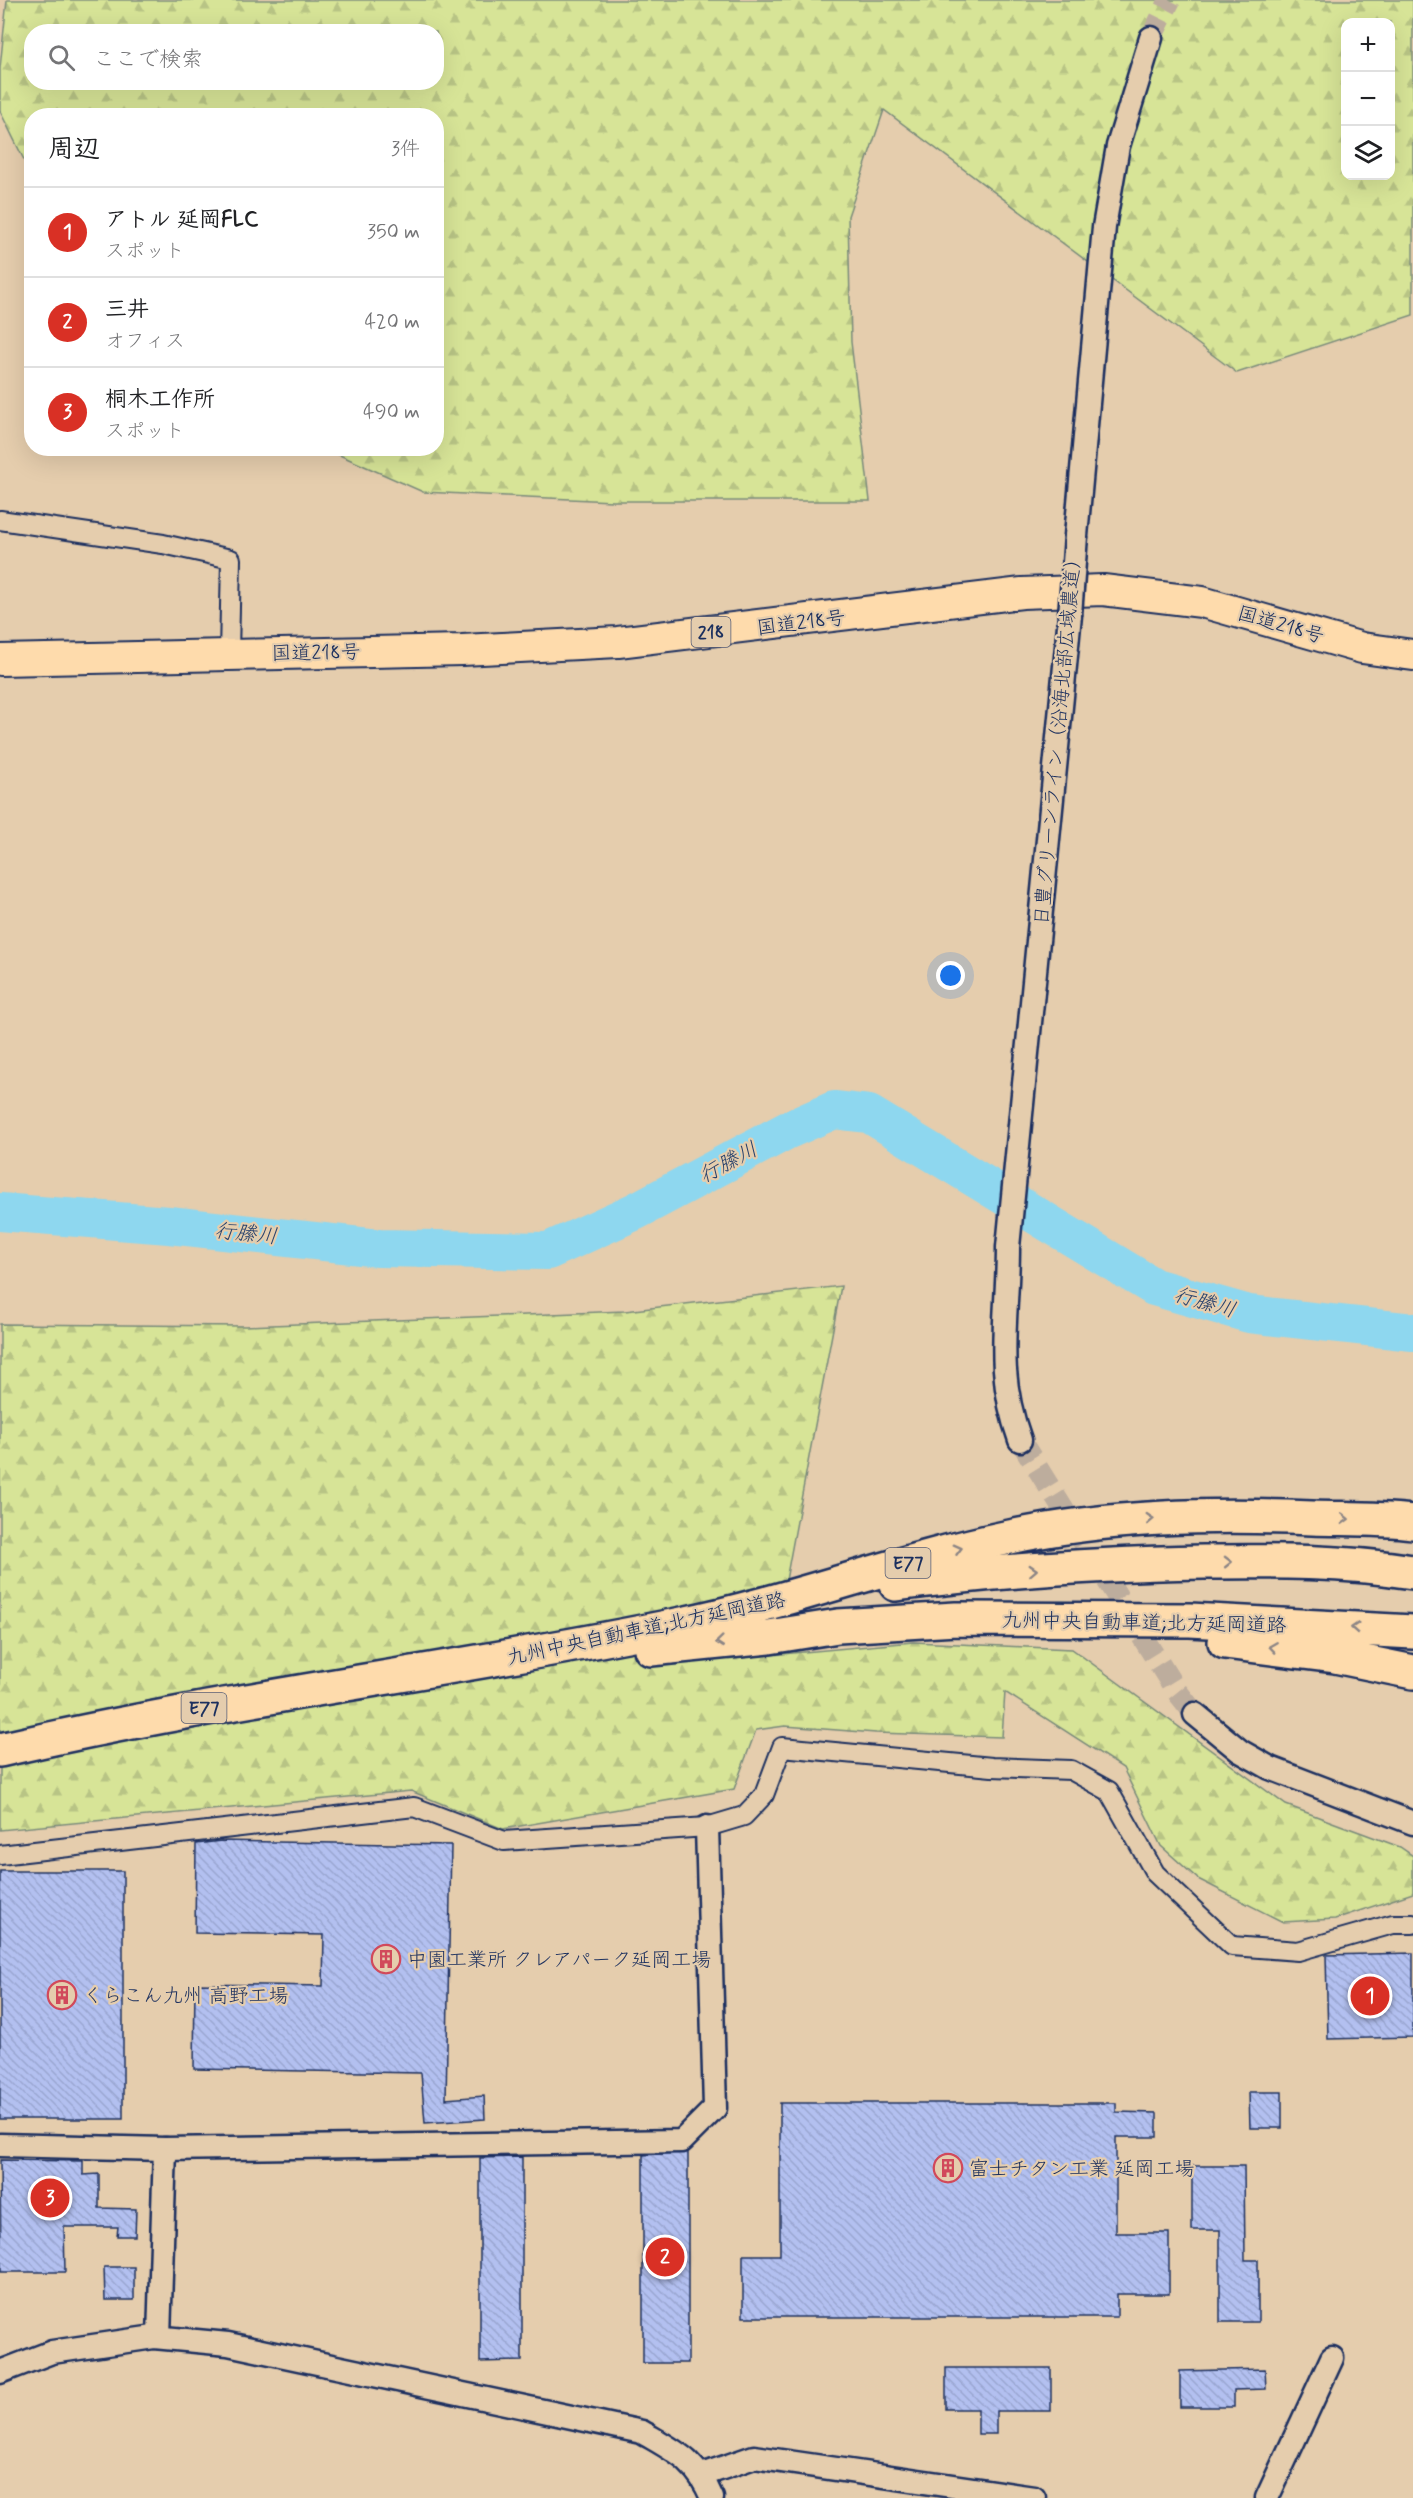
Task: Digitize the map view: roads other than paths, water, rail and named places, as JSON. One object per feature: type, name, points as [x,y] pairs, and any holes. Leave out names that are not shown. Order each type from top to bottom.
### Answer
[{"type":"highway","name":"国道218号","points":[[0,660],[462,650],[618,642],[1022,593],[1103,590],[1203,602],[1362,648],[1413,655]]},
{"type":"highway","name":"九州中央自動車道;北方延岡道路","points":[[0,1750],[155,1717],[582,1644],[747,1610],[968,1546],[1067,1527],[1106,1522],[1210,1517],[1409,1522]]},
{"type":"highway","points":[[747,1610],[950,1577],[1087,1566],[1305,1562],[1413,1572]]},
{"type":"highway","name":"九州中央自動車道;北方延岡道路","points":[[410,1675],[769,1637],[838,1626],[891,1622],[1018,1618],[1190,1620],[1413,1632]]},
{"type":"highway","points":[[769,1637],[987,1629],[1084,1631],[1257,1645],[1335,1656],[1413,1672]]},
{"type":"street","name":"日豊グリーンライン（沿海北部広域農道）","points":[[1020,1440],[1010,1413],[1002,1350],[1008,1247],[1070,615],[1104,227],[1118,146],[1151,38]]},
{"type":"street","points":[[0,520],[163,544],[231,559],[229,654]]},
{"type":"street","points":[[1195,1714],[1240,1751],[1270,1768],[1413,1823]]},
{"type":"street","points":[[0,1855],[414,1807],[504,1841],[707,1827],[744,1816],[764,1795],[782,1747],[992,1767],[1071,1770],[1109,1791],[1155,1873],[1232,1946],[1298,1951],[1393,1924],[1413,1924]]},
{"type":"street","points":[[0,2145],[165,2149],[682,2142],[715,2108],[707,1827]]},
{"type":"street","points":[[159,2337],[165,2149]]},
{"type":"street","points":[[0,2372],[52,2352],[103,2342],[159,2337],[228,2344],[642,2432],[680,2453],[702,2475],[712,2498]]},
{"type":"street","points":[[1267,2498],[1332,2358]]},
{"type":"street","points":[[702,2475],[754,2457],[1034,2498]]},
{"type":"waterway","name":"行縢川","points":[[0,1212],[169,1225],[379,1248],[548,1251],[636,1211],[788,1130],[834,1110],[869,1114],[1154,1287],[1249,1314],[1413,1332]]},
{"type":"tunnel","points":[[1151,38],[1170,0]]},
{"type":"tunnel","points":[[1020,1440],[1175,1689],[1195,1714]]},
{"type":"place","name":"中園工業所 クレアパーク延岡工場","points":[[386,1959]]},
{"type":"place","name":"くらこん九州 高野工場","points":[[62,1995]]},
{"type":"place","name":"アトル 延岡FLC","points":[[1370,1996]]},
{"type":"place","name":"富士チタン工業 延岡工場","points":[[948,2168]]},
{"type":"place","name":"桐木工作所","points":[[50,2198]]},
{"type":"place","name":"三井","points":[[665,2257]]}]
